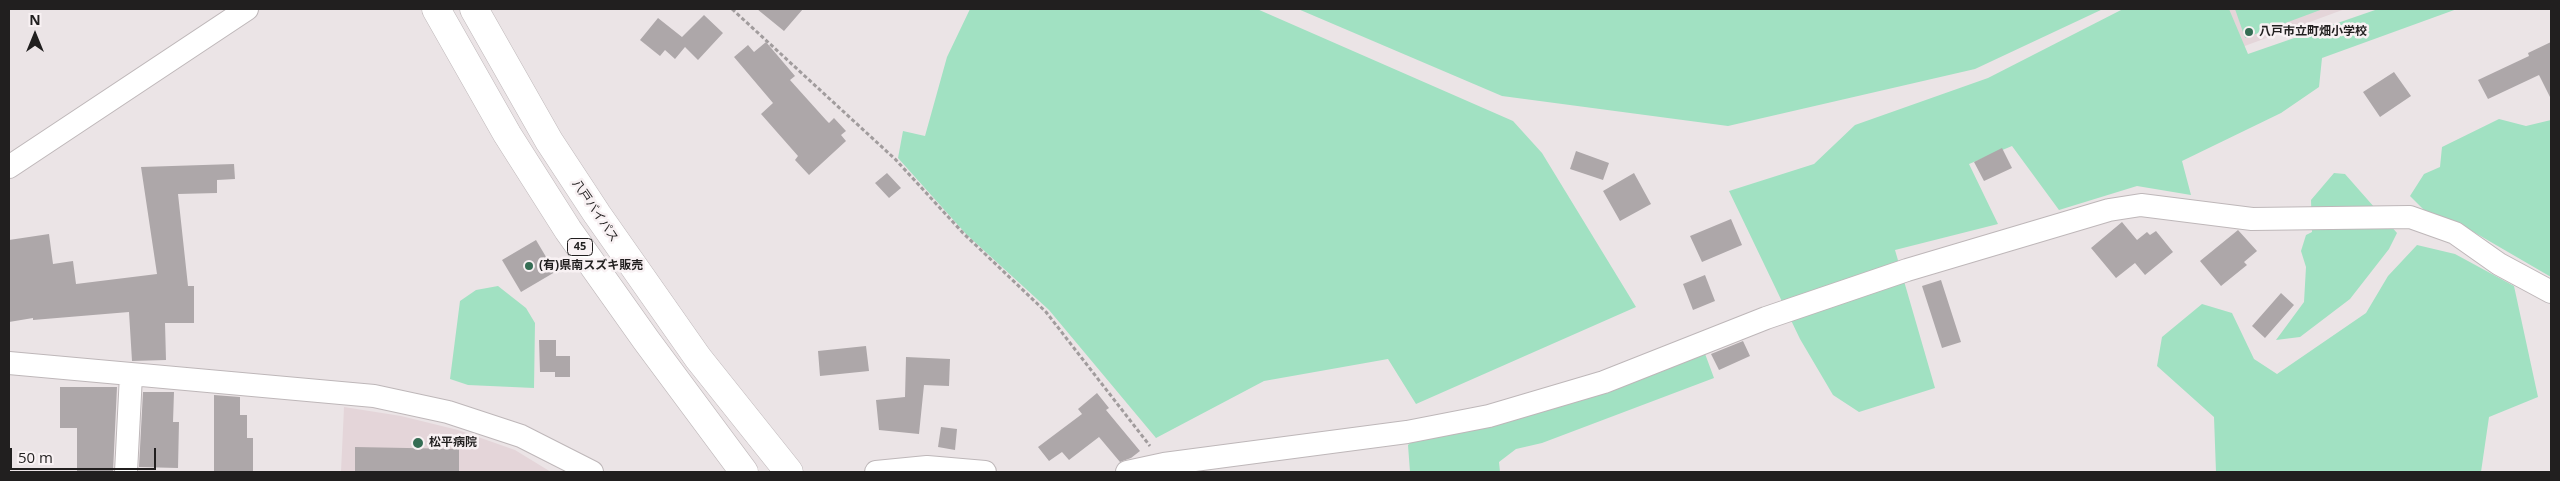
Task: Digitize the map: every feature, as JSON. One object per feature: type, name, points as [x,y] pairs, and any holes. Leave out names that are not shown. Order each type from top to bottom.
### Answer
[{"type":"highway","name":"45","points":[[436,9],[508,134],[568,230],[646,340],[744,472]]},
{"type":"highway","name":"八戸バイパス","points":[[474,9],[549,141],[602,222],[698,358],[789,472]]},
{"type":"street","points":[[9,167],[247,9]]},
{"type":"street","points":[[1127,472],[1164,464],[1407,432],[1489,416],[1604,382],[1766,318],[1908,270],[2109,210],[2141,205],[2252,218],[2410,217],[2455,233],[2499,264],[2551,292]]},
{"type":"street","points":[[9,363],[374,396],[466,418],[521,436],[579,469]]},
{"type":"street","points":[[126,472],[131,375]]},
{"type":"street","points":[[876,472],[927,467],[985,472]]},
{"type":"path","points":[[732,9],[895,159],[963,232],[1046,312],[1164,464]]},
{"type":"shaded area","name":"八戸市立町畑小学校","points":[[2206,9],[2345,9],[2223,54]]},
{"type":"shaded area","name":"松平病院","points":[[344,407],[401,416],[458,430],[515,450],[551,472],[341,472]]},
{"type":"green space","points":[[970,9],[1257,9],[1513,121],[1542,153],[1636,307],[1416,404],[1388,359],[1264,381],[1156,438],[1049,310],[966,234],[898,158],[903,131],[925,136],[947,57]]},
{"type":"green space","points":[[1298,9],[2103,9],[1975,69],[1728,126],[1502,96]]},
{"type":"green space","points":[[2123,9],[2229,9],[2248,54],[2378,9],[2457,9],[2322,58],[2319,87],[2281,113],[2182,161],[2191,195],[2137,186],[2059,210],[2012,146],[1969,164],[1998,224],[1895,250],[1935,388],[1859,412],[1833,395],[1800,339],[1729,191],[1814,164],[1855,125],[1988,78]]},
{"type":"green space","points":[[2235,9],[2323,9],[2245,38]]},
{"type":"green space","points":[[2499,119],[2526,126],[2551,120],[2551,277],[2465,227],[2428,214],[2410,196],[2424,174],[2440,167],[2442,147]]},
{"type":"green space","points":[[2334,173],[2345,174],[2397,233],[2389,249],[2350,299],[2300,337],[2276,340],[2304,302],[2306,267],[2301,251],[2306,235],[2312,232],[2311,200]]},
{"type":"green space","points":[[2417,245],[2455,254],[2514,286],[2538,397],[2489,417],[2481,472],[2216,472],[2214,417],[2157,366],[2162,337],[2202,304],[2232,313],[2254,359],[2277,374],[2366,313],[2388,276]]},
{"type":"green space","points":[[498,286],[526,308],[535,323],[534,388],[468,385],[450,379],[460,301],[476,290]]},
{"type":"green space","points":[[1704,351],[1714,378],[1542,443],[1516,449],[1499,462],[1500,472],[1410,472],[1408,445],[1413,440]]},
{"type":"building","points":[[757,9],[803,9],[784,31]]},
{"type":"building","points":[[704,15],[723,33],[698,60],[685,47],[675,59],[665,50],[660,56],[640,40],[658,18],[682,37]]},
{"type":"building","points":[[766,42],[795,76],[790,80],[829,123],[834,118],[846,131],[841,135],[846,141],[809,175],[795,160],[798,156],[761,114],[773,103],[734,57],[748,45],[754,52]]},
{"type":"building","points":[[2551,42],[2551,99],[2539,75],[2488,99],[2478,80],[2529,56],[2528,53]]},
{"type":"building","points":[[2394,72],[2411,96],[2380,117],[2363,92]]},
{"type":"building","points":[[2002,148],[2012,168],[1984,181],[1974,162]]},
{"type":"building","points":[[1576,151],[1609,163],[1603,180],[1570,169]]},
{"type":"building","points":[[234,164],[235,179],[217,180],[217,193],[178,194],[188,286],[194,286],[194,323],[165,323],[166,360],[132,361],[129,312],[33,320],[33,318],[9,322],[9,240],[49,234],[53,264],[73,261],[76,284],[157,274],[141,167]]},
{"type":"building","points":[[887,173],[901,188],[889,198],[875,183]]},
{"type":"building","points":[[1634,173],[1651,204],[1620,221],[1603,191]]},
{"type":"building","points":[[1731,219],[1742,245],[1702,262],[1690,236]]},
{"type":"building","points":[[2122,222],[2137,240],[2147,232],[2150,235],[2156,231],[2173,252],[2145,275],[2135,263],[2116,278],[2091,248]]},
{"type":"building","points":[[2238,230],[2257,251],[2244,262],[2247,265],[2221,286],[2200,261]]},
{"type":"building","name":"(有)県南スズキ販売","points":[[536,240],[555,272],[521,292],[502,260]]},
{"type":"building","points":[[1705,275],[1715,301],[1693,310],[1683,284]]},
{"type":"building","points":[[1941,280],[1961,342],[1942,348],[1922,286]]},
{"type":"building","points":[[2281,293],[2294,305],[2265,338],[2252,326]]},
{"type":"building","points":[[539,340],[556,340],[556,356],[570,356],[570,377],[555,377],[555,372],[540,372]]},
{"type":"building","points":[[1743,341],[1750,356],[1719,370],[1711,354]]},
{"type":"building","points":[[866,346],[869,371],[820,376],[818,351]]},
{"type":"building","points":[[906,357],[950,359],[949,386],[924,385],[919,434],[879,430],[876,400],[905,397]]},
{"type":"building","points":[[60,387],[117,387],[113,472],[77,472],[77,428],[60,428]]},
{"type":"building","points":[[143,392],[174,392],[173,422],[179,422],[178,468],[139,467]]},
{"type":"building","points":[[1097,393],[1109,408],[1106,410],[1140,451],[1131,458],[1120,462],[1099,437],[1069,460],[1062,452],[1049,461],[1038,447],[1082,414],[1078,409]]},
{"type":"building","points":[[214,395],[240,397],[240,415],[247,415],[247,438],[253,438],[253,472],[214,472]]},
{"type":"building","points":[[941,427],[957,429],[955,450],[938,447]]},
{"type":"building","points":[[355,447],[459,449],[459,472],[355,472]]},
{"type":"place","name":"八戸市立町畑小学校","points":[[2249,32]]},
{"type":"place","name":"(有)県南スズキ販売","points":[[529,266]]},
{"type":"place","name":"松平病院","points":[[418,443]]}]
